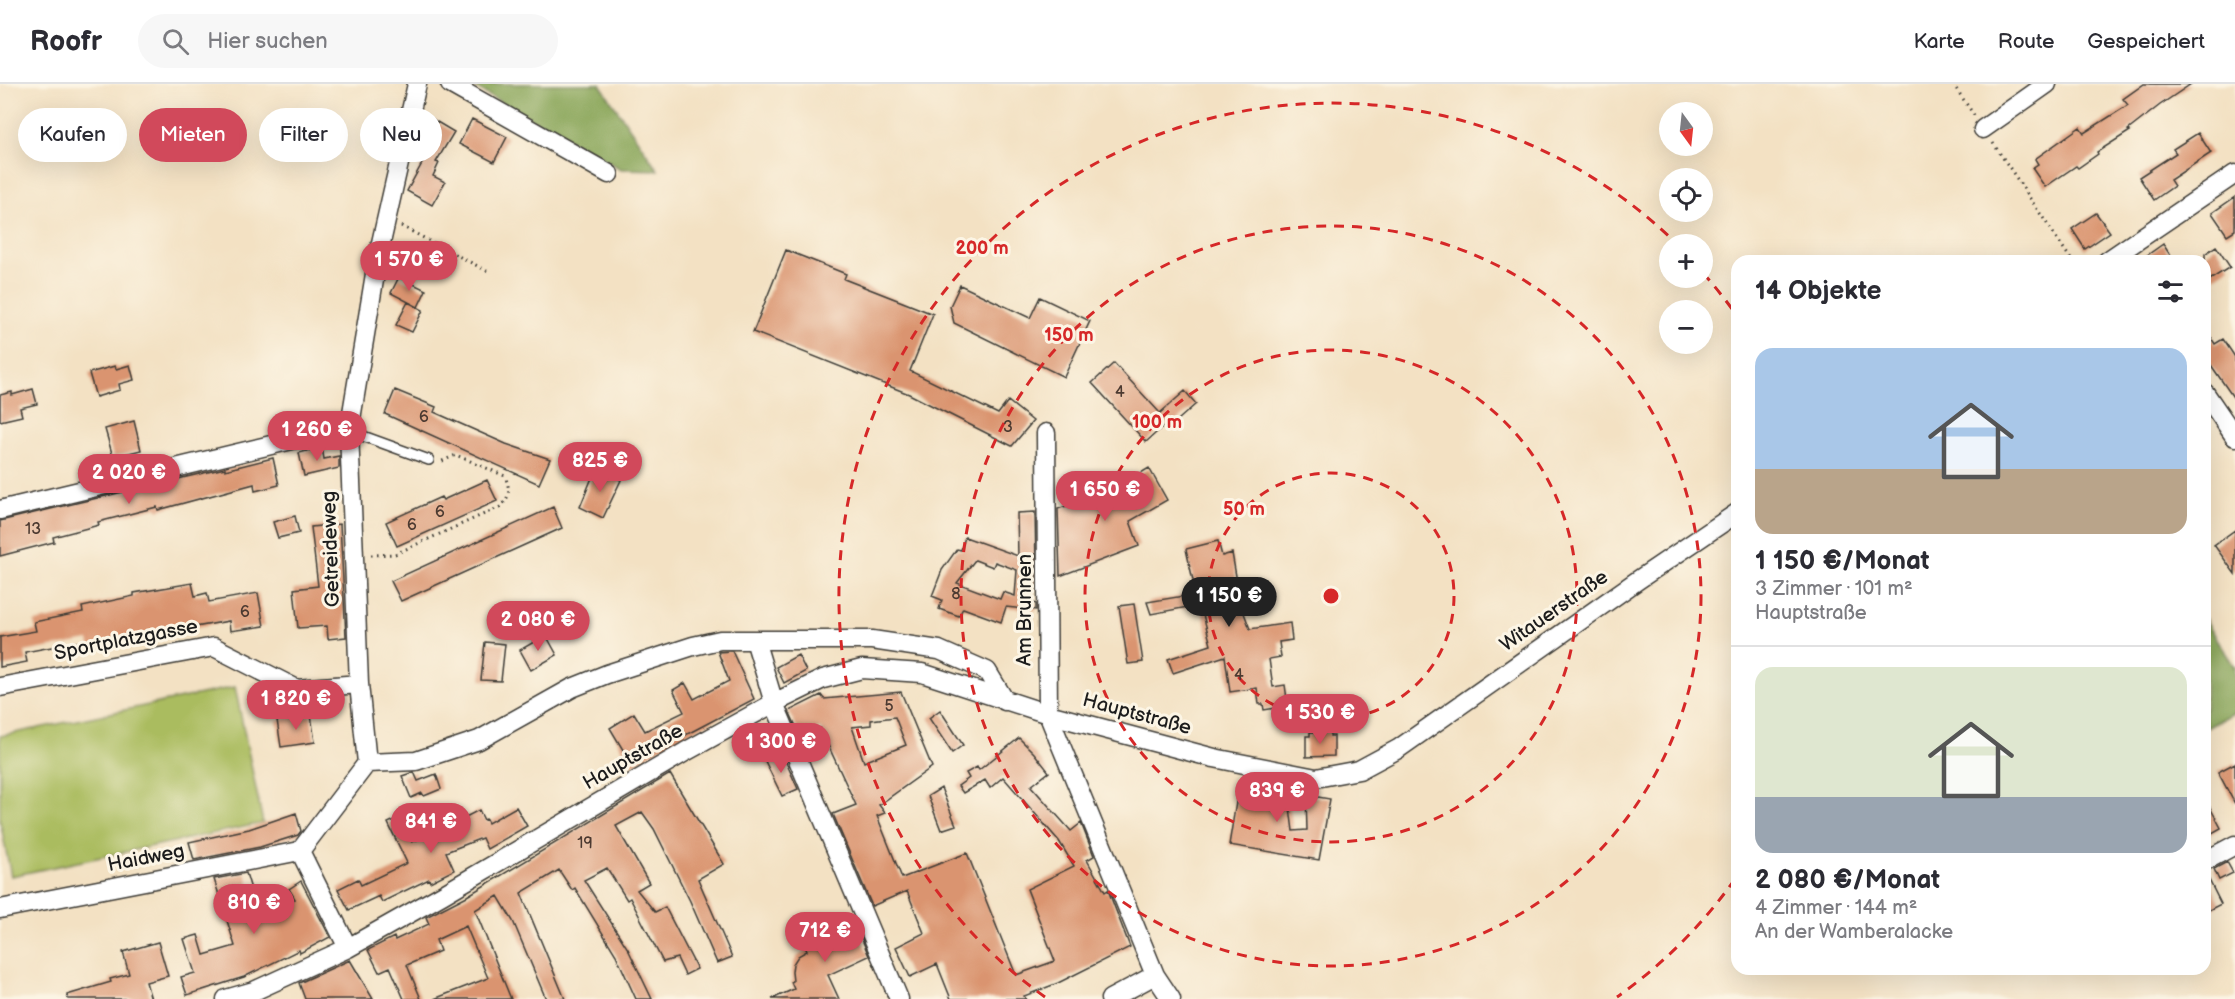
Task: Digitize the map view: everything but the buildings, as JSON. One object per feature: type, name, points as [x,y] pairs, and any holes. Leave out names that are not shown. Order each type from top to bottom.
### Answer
[{"type":"street","name":"Getreideweg","points":[[367,763],[359,684],[349,431],[378,256],[417,84]]},
{"type":"street","points":[[450,84],[609,174]]},
{"type":"street","points":[[1983,129],[2047,84]]},
{"type":"street","points":[[2118,255],[2235,174]]},
{"type":"street","points":[[2211,402],[2235,437]]},
{"type":"street","points":[[0,510],[317,434],[349,431]]},
{"type":"street","name":"Am Brunnen","points":[[1046,433],[1048,714]]},
{"type":"street","name":"Witauerstraße","points":[[1398,749],[1731,517]]},
{"type":"street","points":[[348,948],[300,851],[367,763],[416,761],[479,740],[572,688],[607,674],[720,640],[872,640],[939,650],[987,671],[1005,701]]},
{"type":"street","points":[[755,640],[774,703],[899,999]]},
{"type":"street","name":"Sportplatzgasse","points":[[0,687],[214,646],[297,688],[359,684]]},
{"type":"street","name":"Hauptstraße","points":[[226,999],[254,991],[348,948],[452,890],[685,752],[774,703],[823,679],[862,669],[922,672],[1048,714],[1214,758],[1316,778],[1359,770],[1398,749]]},
{"type":"street","points":[[1048,714],[1155,975],[1171,999]]},
{"type":"street","points":[[2211,858],[2235,845]]},
{"type":"street","name":"Haidweg","points":[[0,909],[300,851]]},
{"type":"street","points":[[1110,999],[1155,975]]},
{"type":"lane","points":[[349,431],[429,460]]},
{"type":"path","points":[[1953,84],[2069,255]]},
{"type":"path","points":[[387,219],[487,271]]},
{"type":"path","points":[[354,556],[395,554],[500,507],[510,495],[505,476],[466,459],[456,455],[433,465],[429,460]]},
{"type":"green space","points":[[468,84],[600,84],[658,170],[621,169]]},
{"type":"green space","points":[[2211,629],[2235,668],[2235,712],[2211,726]]},
{"type":"green space","points":[[235,687],[263,823],[11,876],[0,821],[0,736]]}]
